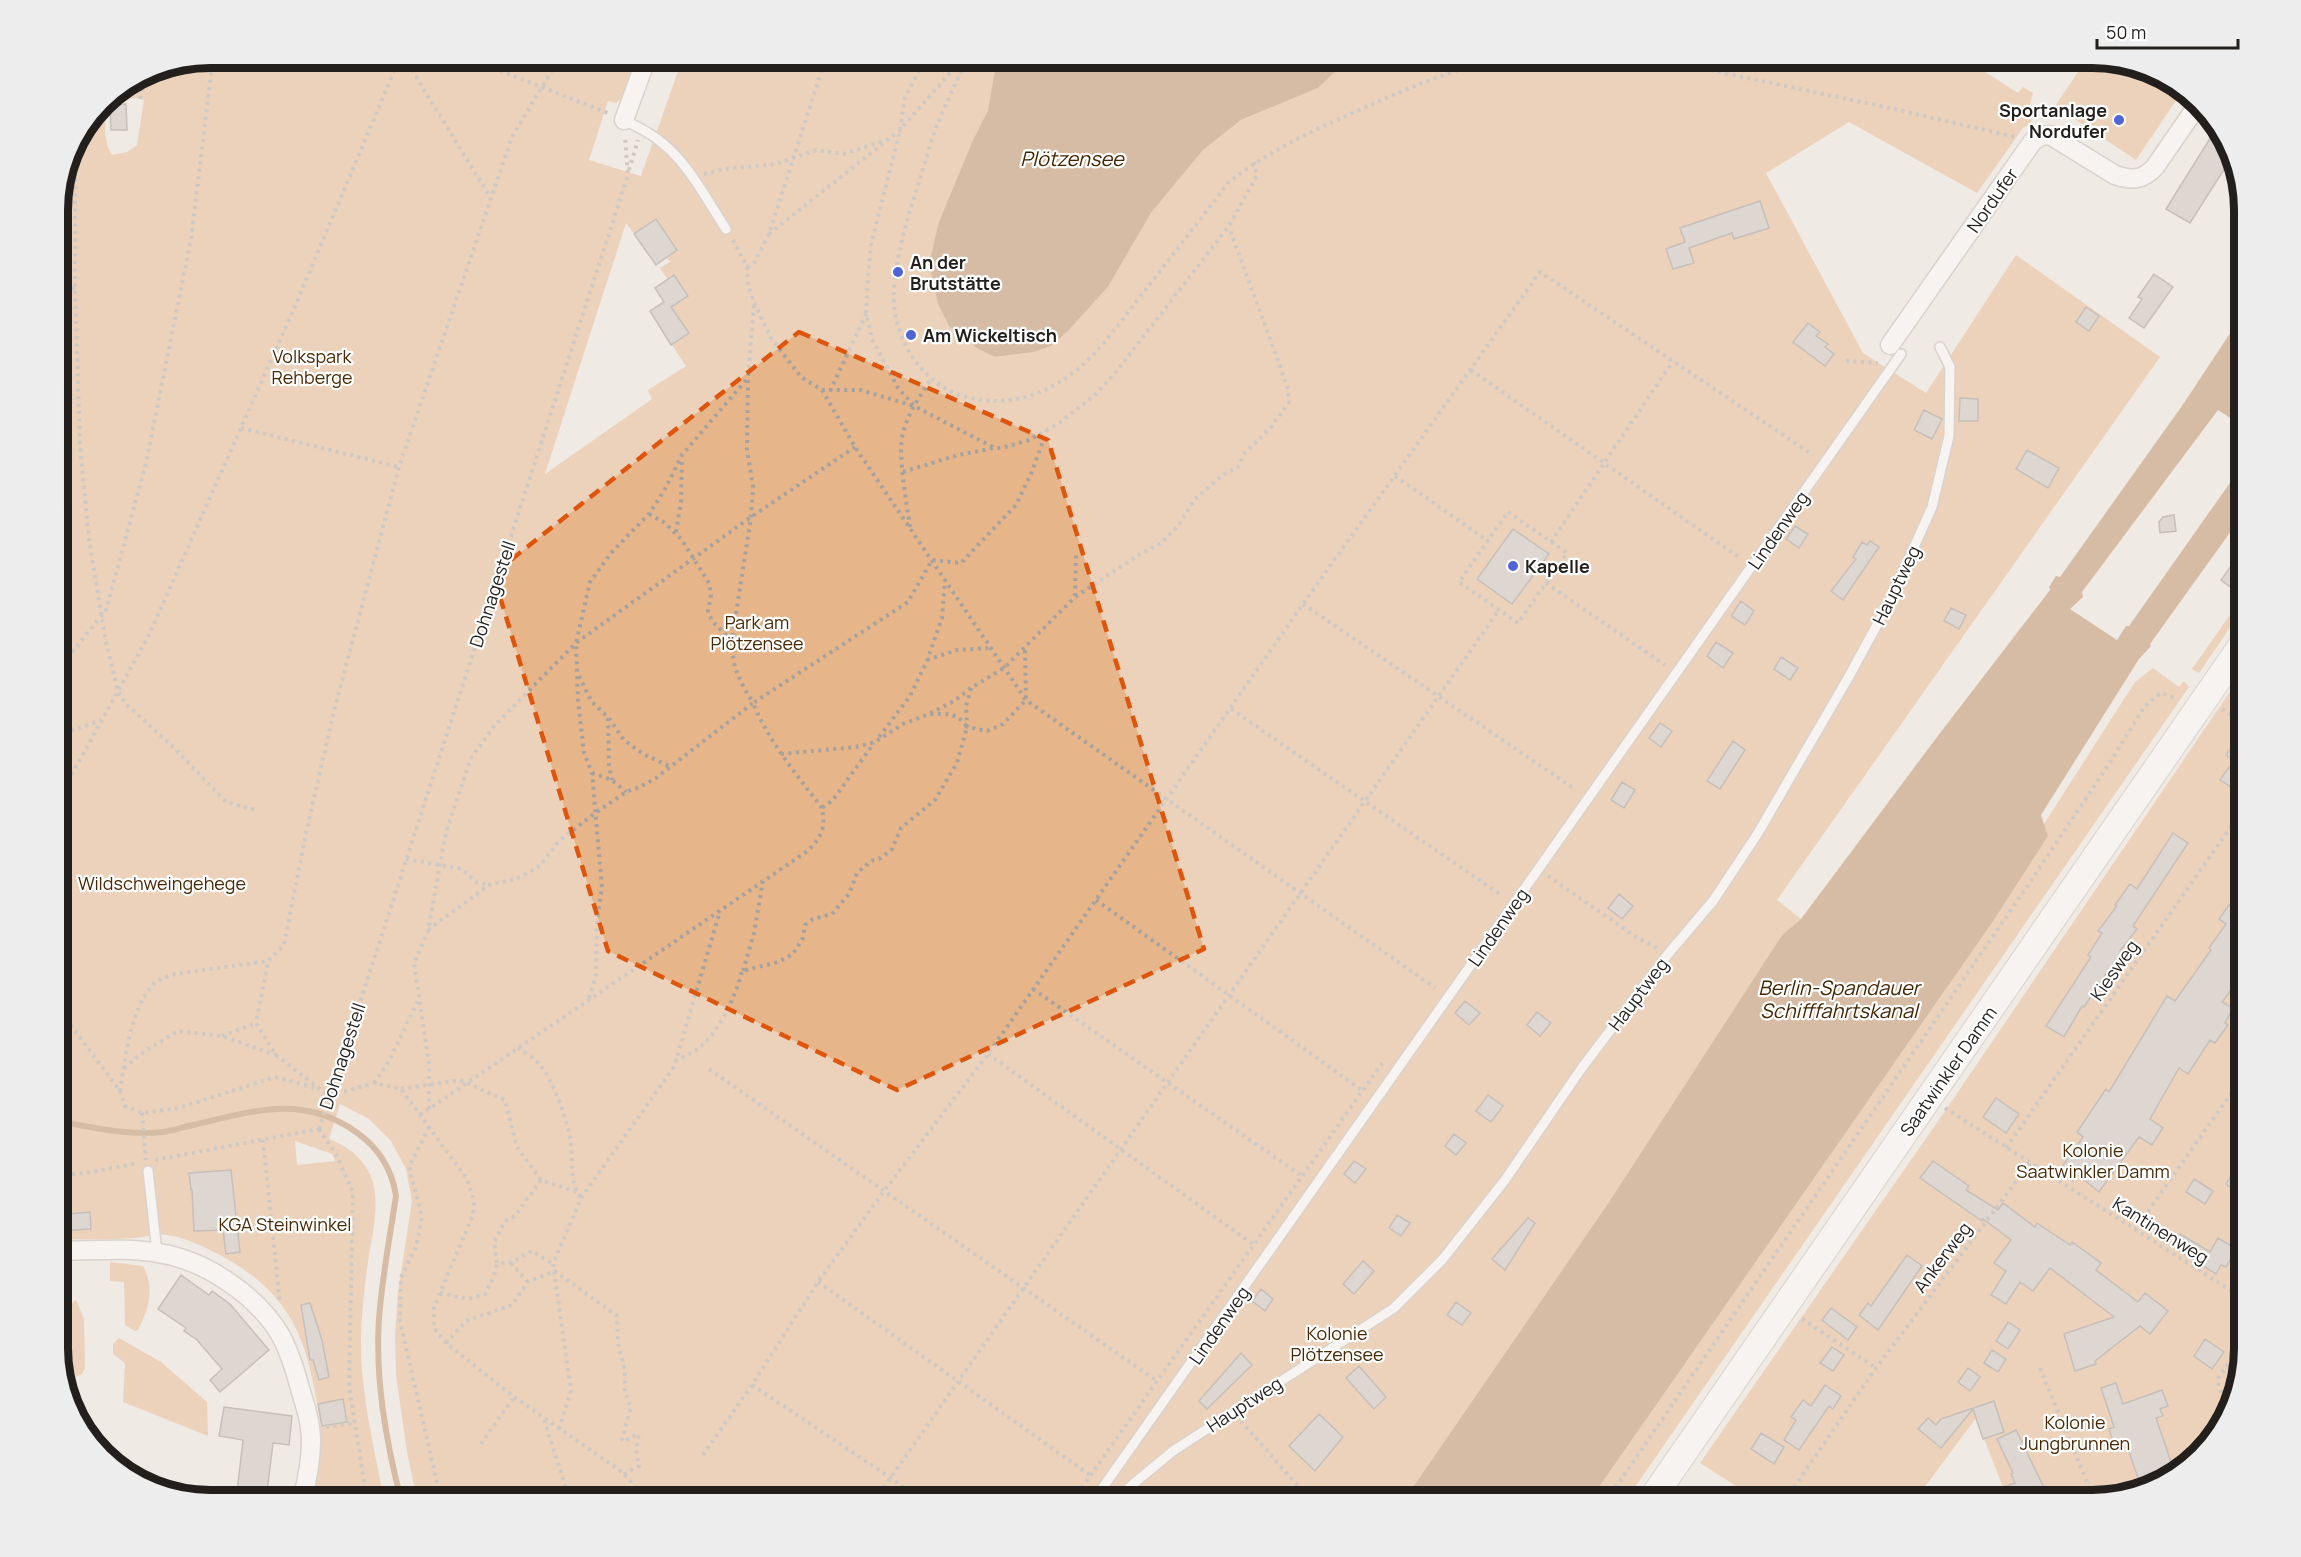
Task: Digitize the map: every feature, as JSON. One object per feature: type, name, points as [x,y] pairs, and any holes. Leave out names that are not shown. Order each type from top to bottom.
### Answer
[{"type":"main road","name":"Saatwinkler Damm","points":[[1658,1490],[2234,656]]},
{"type":"street","points":[[624,120],[643,68]]},
{"type":"street","points":[[2033,141],[2041,136],[2050,135],[2115,175],[2126,179],[2137,179],[2147,176],[2156,167],[2193,111]]},
{"type":"street","name":"Nordufer","points":[[1896,350],[2033,141]]},
{"type":"street","points":[[68,1251],[157,1252],[201,1267],[232,1285],[252,1301],[280,1335],[294,1367],[307,1412],[310,1429],[309,1466],[304,1490]]},
{"type":"lane","points":[[624,120],[656,137],[669,148],[692,177],[726,229]]},
{"type":"lane","name":"Hauptweg","points":[[1127,1490],[1173,1451],[1394,1308],[1442,1260],[1504,1180],[1581,1069],[1668,954],[1713,901],[1758,833],[1890,601],[1932,507],[1949,436],[1950,367],[1940,347]]},
{"type":"lane","name":"Lindenweg","points":[[1101,1490],[1538,870],[1896,350]]},
{"type":"lane","points":[[147,1166],[157,1252]]},
{"type":"path","points":[[68,659],[106,610],[146,463],[191,239],[212,68]]},
{"type":"path","points":[[68,781],[149,634],[296,304],[395,68]]},
{"type":"path","points":[[411,68],[490,198]]},
{"type":"path","points":[[494,68],[624,120]]},
{"type":"path","points":[[276,1055],[256,1023],[268,961],[284,945],[306,833],[335,707],[399,467],[512,137],[554,68]]},
{"type":"path","points":[[747,267],[759,256],[769,234],[823,68]]},
{"type":"path","points":[[914,406],[898,388],[881,357],[872,339],[866,314],[871,245],[900,130],[905,98],[920,68]]},
{"type":"path","points":[[769,234],[890,139],[956,68]]},
{"type":"path","points":[[961,68],[934,135],[899,250],[894,292],[900,332],[913,357],[931,379],[948,390],[971,399],[1002,402],[1023,398],[1064,379],[1079,368],[1104,343],[1228,183],[1254,162],[1393,95],[1466,68]]},
{"type":"path","points":[[1700,68],[2033,141]]},
{"type":"path","points":[[140,99],[144,84]]},
{"type":"path","name":"Dohnagestell","points":[[319,1129],[628,175],[624,120]]},
{"type":"path","points":[[692,177],[725,169],[776,164],[816,150],[843,154],[890,139]]},
{"type":"path","points":[[903,472],[958,455],[1011,447],[1029,440],[1094,396],[1121,365],[1229,226],[1257,175],[1254,162]]},
{"type":"path","points":[[75,164],[75,288],[80,446],[89,539],[118,692],[124,703],[171,745],[226,802],[256,810]]},
{"type":"path","points":[[781,753],[856,747],[875,742],[903,723],[929,714],[954,701],[1004,668],[1076,597],[1137,556],[1161,543],[1178,526],[1195,499],[1223,475],[1238,467],[1244,454],[1272,426],[1289,402],[1288,388],[1229,226]]},
{"type":"path","points":[[726,229],[747,267],[748,285],[754,303],[771,338],[801,377],[822,390],[860,390],[914,406],[995,448]]},
{"type":"path","points":[[703,1455],[752,1385],[818,1282],[988,1054],[1303,604],[1540,272],[1813,455]]},
{"type":"path","points":[[68,288],[75,288]]},
{"type":"path","points":[[420,1115],[809,850],[823,833],[825,820],[822,808],[761,722],[738,678],[732,660],[732,640],[751,517],[753,486],[747,449],[747,378],[754,303]]},
{"type":"path","points":[[830,391],[866,314]]},
{"type":"path","points":[[1551,542],[1673,361]]},
{"type":"path","points":[[1471,370],[1740,558]]},
{"type":"path","points":[[588,1000],[596,975],[597,919],[602,888],[592,773],[584,753],[578,700],[576,643],[590,582],[611,553],[649,514],[664,491],[682,455],[747,378]]},
{"type":"path","points":[[911,530],[903,472],[902,435],[914,406],[931,379]]},
{"type":"path","points":[[822,390],[855,447],[1026,700],[1435,988]]},
{"type":"path","points":[[242,428],[399,467]]},
{"type":"path","points":[[932,560],[961,563],[1016,505],[1031,474],[1048,428]]},
{"type":"path","points":[[429,1108],[429,1064],[414,963],[428,931],[446,832],[471,758],[495,725],[576,643],[751,517],[855,447]]},
{"type":"path","points":[[675,532],[681,502],[682,455]]},
{"type":"path","points":[[1395,476],[1488,541]]},
{"type":"path","points":[[1508,512],[1567,553],[1518,623],[1459,582],[1488,541],[1508,512]]},
{"type":"path","points":[[649,514],[675,532],[694,559],[708,583],[711,595],[708,610],[712,621],[732,640]]},
{"type":"path","points":[[1076,553],[1076,597]]},
{"type":"path","points":[[428,931],[489,885],[516,879],[540,866],[559,841],[594,814],[626,792],[640,788],[656,778],[753,704],[908,602],[932,560]]},
{"type":"path","points":[[822,808],[833,800],[910,696],[927,661],[942,618],[945,581]]},
{"type":"path","points":[[1546,583],[1665,664]]},
{"type":"path","points":[[1303,604],[1576,790]]},
{"type":"path","points":[[882,1490],[1499,610]]},
{"type":"path","points":[[929,714],[951,714],[961,718],[967,727],[987,731],[1003,724],[1026,700],[1025,647]]},
{"type":"path","points":[[927,661],[957,650],[991,648]]},
{"type":"path","points":[[68,652],[73,651]]},
{"type":"path","points":[[578,674],[592,702],[608,717],[624,740],[643,754],[669,766]]},
{"type":"path","points":[[742,971],[778,962],[793,954],[803,938],[806,925],[813,919],[832,914],[849,894],[857,873],[871,861],[881,858],[892,849],[901,828],[934,800],[957,763],[967,727],[966,706],[971,688]]},
{"type":"path","points":[[1614,1490],[2020,898],[2145,706],[2161,693],[2182,700]]},
{"type":"path","points":[[2218,706],[2234,716]]},
{"type":"path","points":[[1231,709],[1501,895]]},
{"type":"path","points":[[608,717],[612,780]]},
{"type":"path","points":[[68,732],[103,719]]},
{"type":"path","points":[[592,773],[612,780],[626,792]]},
{"type":"path","name":"Kiesweg","points":[[2006,1148],[2234,822]]},
{"type":"path","points":[[406,859],[462,870],[476,882],[489,885]]},
{"type":"path","points":[[1538,870],[1636,937],[1668,954]]},
{"type":"path","points":[[675,1061],[697,1049],[728,1009],[739,986],[754,933],[763,881]]},
{"type":"path","points":[[1096,900],[1363,1091]]},
{"type":"path","points":[[559,1429],[571,1391],[553,1264],[581,1198],[674,1066],[720,910]]},
{"type":"path","points":[[120,1091],[137,1013],[150,988],[161,978],[268,961]]},
{"type":"path","points":[[1033,989],[1302,1176]]},
{"type":"path","points":[[374,1083],[388,1063],[418,1001]]},
{"type":"path","points":[[68,1022],[120,1091],[125,1106],[142,1113],[179,1108],[275,1077],[318,1088]]},
{"type":"path","points":[[222,1036],[256,1023]]},
{"type":"path","points":[[124,1069],[142,1053],[178,1031],[222,1036],[276,1055],[329,1096],[374,1083],[401,1089],[460,1080],[505,1100],[517,1147],[541,1180],[577,1192]]},
{"type":"path","points":[[518,1048],[540,1065],[564,1116],[571,1142],[572,1178],[581,1198]]},
{"type":"path","points":[[988,1054],[1254,1245]]},
{"type":"path","points":[[709,1069],[1157,1381]]},
{"type":"path","points":[[401,1089],[467,1179],[474,1200],[473,1215],[434,1307],[435,1328],[446,1343],[514,1397],[624,1474],[638,1490]]},
{"type":"path","points":[[2135,1230],[2234,1089]]},
{"type":"path","name":"Kantinenweg","points":[[1942,1107],[2234,1293]]},
{"type":"path","points":[[142,1113],[147,1166]]},
{"type":"path","points":[[429,1127],[409,1167],[422,1218],[416,1247],[401,1277],[400,1321],[439,1490]]},
{"type":"path","points":[[68,1174],[147,1166],[319,1129],[337,1156],[353,1192],[349,1386],[365,1490]]},
{"type":"path","points":[[263,1140],[280,1301],[280,1335]]},
{"type":"path","name":"Ankerweg","points":[[1794,1487],[1876,1368],[2030,1163]]},
{"type":"path","points":[[440,1293],[468,1299],[485,1294],[494,1276],[497,1263],[494,1242],[505,1221],[515,1216],[541,1180]]},
{"type":"path","points":[[497,1263],[510,1263],[532,1251],[553,1264]]},
{"type":"path","points":[[510,1263],[528,1282]]},
{"type":"path","points":[[446,1343],[466,1321],[513,1305],[528,1282],[555,1271]]},
{"type":"path","points":[[555,1271],[617,1316],[618,1343],[626,1371],[625,1393],[631,1407],[622,1439],[625,1442],[632,1436],[639,1435],[636,1449],[639,1467],[624,1474]]},
{"type":"path","points":[[818,1282],[1090,1475]]},
{"type":"path","points":[[1798,1316],[1876,1368]]},
{"type":"path","points":[[2223,1399],[2217,1380],[2233,1356]]},
{"type":"path","points":[[2040,1368],[2090,1490]]},
{"type":"path","points":[[752,1385],[907,1490]]},
{"type":"path","points":[[480,1444],[514,1397]]},
{"type":"path","points":[[1232,1412],[1301,1490]]},
{"type":"path","points":[[544,1419],[567,1490]]},
{"type":"path","points":[[310,1429],[355,1423]]},
{"type":"highlighted area","points":[[799,332],[1048,440],[1204,949],[897,1090],[608,951],[493,574]]},
{"type":"green space","points":[[210,68],[635,68],[627,94],[616,103],[608,101],[589,160],[641,176],[679,68],[995,68],[988,110],[973,140],[960,336],[978,349],[995,357],[1034,352],[1051,346],[1068,331],[1108,287],[1151,213],[1203,150],[1241,120],[1318,88],[1339,68],[1979,68],[2018,93],[2023,87],[2033,93],[2028,112],[2032,122],[2023,128],[1977,193],[1849,122],[1766,173],[1863,353],[1926,393],[2016,255],[2160,357],[1777,900],[1801,919],[1782,935],[1609,1202],[1411,1490],[415,1490],[396,1375],[395,1335],[398,1292],[412,1201],[406,1169],[391,1141],[369,1119],[340,1104],[329,1139],[350,1150],[361,1161],[370,1174],[375,1191],[375,1219],[363,1306],[361,1358],[368,1419],[382,1490],[313,1490],[318,1452],[317,1427],[321,1426],[311,1372],[295,1327],[283,1307],[268,1289],[248,1272],[222,1256],[181,1238],[159,1234],[125,1239],[68,1239],[68,200],[72,173],[78,155],[91,131],[107,112],[105,130],[112,155],[127,152],[137,145],[144,100],[135,98],[118,101],[139,87],[173,72]],"holes":[[[656,220],[677,250],[667,258],[670,262],[660,268],[668,280],[675,276],[688,296],[671,307],[688,333],[672,345],[686,366],[648,390],[652,399],[545,474],[626,223],[634,234]],[[295,1141],[332,1154],[335,1161],[297,1165]]]},
{"type":"green space","name":"Sportanlage Nordufer","points":[[2081,68],[2128,72],[2154,82],[2178,97],[2136,160],[2055,106]]},
{"type":"green space","points":[[2234,609],[2234,622],[2199,673],[2192,669]]},
{"type":"green space","points":[[2153,668],[2179,687],[2184,681],[2189,687],[1633,1490],[1597,1490],[1994,920],[2048,836],[2044,824],[2135,682]]},
{"type":"green space","name":"Kolonie Saatwinkler Damm","points":[[2234,686],[2234,1347],[2231,1375],[2226,1393],[2210,1426],[2185,1454],[2170,1466],[2137,1482],[2119,1487],[2091,1490],[2004,1490],[1976,1418],[1922,1490],[1742,1490],[1700,1463],[1943,1114]]},
{"type":"green space","points":[[2192,694],[2195,695],[1646,1490],[1642,1490]]},
{"type":"green space","points":[[110,1262],[143,1266],[147,1274],[150,1290],[148,1306],[138,1330],[135,1331],[125,1325],[124,1282],[110,1281]]},
{"type":"green space","points":[[76,1300],[84,1319],[85,1368],[82,1374],[74,1378],[70,1376],[68,1357],[68,1306]]},
{"type":"green space","points":[[119,1338],[161,1362],[207,1402],[208,1436],[123,1402],[125,1363],[113,1354],[113,1344]]},
{"type":"water","name":"Plötzensee","points":[[1339,68],[1318,88],[1241,120],[1203,150],[1151,213],[1108,287],[1068,331],[1051,346],[1034,352],[995,357],[978,349],[949,326],[938,304],[929,264],[939,222],[988,110],[995,69]]},
{"type":"water","name":"Berlin-Spandauer Schifffahrtskanal","points":[[2234,327],[2234,420],[2218,410],[2082,592],[2083,597],[2070,609],[2117,640],[2234,477],[2234,527],[2150,644],[2151,646],[2139,659],[2041,815],[2048,836],[1994,920],[1597,1490],[1411,1490],[1609,1202],[1782,935],[1801,919],[2050,590],[2049,587],[2056,576],[2060,577],[2184,403]]},
{"type":"building","points":[[126,104],[127,130],[111,130],[110,109],[114,105]]},
{"type":"building","points":[[2212,135],[2226,166],[2190,223],[2166,209]]},
{"type":"building","points":[[1760,201],[1769,228],[1734,239],[1732,233],[1689,248],[1694,263],[1673,269],[1666,249],[1685,242],[1680,228]]},
{"type":"building","points":[[656,219],[677,250],[656,265],[634,234]]},
{"type":"building","points":[[2154,274],[2173,287],[2144,328],[2129,318],[2142,299],[2138,297]]},
{"type":"building","points":[[674,275],[688,296],[671,307],[689,333],[671,345],[650,311],[664,302],[655,288]]},
{"type":"building","points":[[2086,307],[2099,316],[2089,331],[2076,322]]},
{"type":"building","points":[[1808,323],[1820,332],[1816,336],[1828,344],[1825,347],[1834,354],[1825,366],[1793,342]]},
{"type":"building","points":[[1960,398],[1978,399],[1978,421],[1959,421]]},
{"type":"building","points":[[1924,410],[1942,419],[1932,439],[1914,430]]},
{"type":"building","points":[[2027,450],[2059,468],[2048,488],[2016,469]]},
{"type":"building","points":[[2174,515],[2176,531],[2160,533],[2159,522],[2163,517]]},
{"type":"building","points":[[1795,526],[1808,534],[1799,548],[1786,539]]},
{"type":"building","name":"Kapelle","points":[[1513,529],[1549,554],[1512,604],[1477,579]]},
{"type":"building","points":[[1870,541],[1879,547],[1843,600],[1831,591],[1856,559],[1853,557],[1862,542],[1867,545]]},
{"type":"building","points":[[2234,562],[2234,590],[2221,580]]},
{"type":"building","points":[[1741,601],[1754,611],[1745,625],[1731,616]]},
{"type":"building","points":[[1951,608],[1966,615],[1959,629],[1944,621]]},
{"type":"building","points":[[1716,642],[1733,653],[1723,668],[1707,656]]},
{"type":"building","points":[[1781,657],[1798,668],[1790,680],[1774,669]]},
{"type":"building","points":[[1660,723],[1672,731],[1661,747],[1649,738]]},
{"type":"building","points":[[1733,741],[1745,750],[1720,789],[1707,781]]},
{"type":"building","points":[[2234,743],[2234,760],[2226,755]]},
{"type":"building","points":[[2229,767],[2234,771],[2234,789],[2220,780]]},
{"type":"building","points":[[1622,782],[1635,790],[1624,808],[1611,800]]},
{"type":"building","points":[[2173,833],[2188,843],[2133,926],[2137,929],[2120,951],[2124,953],[2112,971],[2109,969],[2084,1007],[2082,1006],[2064,1037],[2046,1026],[2091,957],[2088,955],[2102,933],[2098,931],[2117,906],[2115,905],[2130,884],[2137,889]]},
{"type":"building","points":[[1619,894],[1633,906],[1622,919],[1608,908]]},
{"type":"building","points":[[2229,905],[2232,908],[2234,905],[2234,986],[2222,1002],[2233,1008],[2225,1023],[2228,1025],[2215,1043],[2210,1040],[2188,1074],[2179,1068],[2150,1119],[2163,1128],[2152,1145],[2139,1137],[2099,1192],[2078,1175],[2073,1181],[2059,1171],[2083,1137],[2077,1132],[2106,1089],[2109,1092],[2167,996],[2175,1001],[2211,950],[2209,948],[2226,924],[2219,919]]},
{"type":"building","points":[[1465,1001],[1480,1013],[1469,1025],[1455,1013]]},
{"type":"building","points":[[1537,1012],[1551,1023],[1540,1036],[1527,1025]]},
{"type":"building","points":[[1488,1095],[1503,1106],[1491,1122],[1476,1111]]},
{"type":"building","points":[[1996,1098],[2019,1114],[2006,1133],[1983,1117]]},
{"type":"building","points":[[1454,1134],[1466,1143],[1456,1155],[1445,1146]]},
{"type":"building","points":[[1354,1161],[1366,1169],[1355,1183],[1344,1174]]},
{"type":"building","points":[[1933,1161],[1969,1186],[1966,1190],[1998,1210],[2003,1203],[2035,1227],[2037,1223],[2070,1245],[2072,1242],[2101,1263],[2096,1270],[2138,1302],[2145,1293],[2168,1311],[2150,1334],[2140,1326],[2095,1361],[2096,1364],[2075,1371],[2064,1334],[2114,1317],[2050,1268],[2033,1291],[2020,1282],[2006,1304],[1991,1295],[2006,1271],[1994,1263],[2011,1240],[1920,1178]]},
{"type":"building","points":[[231,1170],[240,1252],[226,1254],[223,1230],[194,1231],[189,1173]]},
{"type":"building","points":[[2234,1172],[2234,1190],[2226,1184]]},
{"type":"building","points":[[2194,1179],[2213,1191],[2205,1204],[2186,1192]]},
{"type":"building","points":[[90,1212],[91,1229],[68,1230],[68,1214]]},
{"type":"building","points":[[1397,1215],[1410,1223],[1401,1236],[1389,1228]]},
{"type":"building","points":[[1528,1218],[1535,1223],[1505,1270],[1492,1259]]},
{"type":"building","points":[[2180,1234],[2210,1252],[2218,1238],[2234,1247],[2234,1254],[2226,1267],[2221,1265],[2216,1274],[2173,1247]]},
{"type":"building","points":[[1907,1255],[1922,1266],[1878,1330],[1859,1315],[1868,1303],[1871,1306]]},
{"type":"building","points":[[1363,1261],[1374,1271],[1354,1294],[1343,1284]]},
{"type":"building","points":[[181,1275],[209,1295],[212,1291],[230,1304],[269,1350],[220,1392],[210,1380],[222,1369],[197,1340],[184,1331],[186,1328],[158,1309]]},
{"type":"building","points":[[1261,1289],[1273,1299],[1265,1311],[1252,1301]]},
{"type":"building","points":[[1456,1302],[1471,1313],[1462,1325],[1447,1315]]},
{"type":"building","points":[[310,1303],[322,1340],[329,1377],[319,1380],[313,1360],[310,1360],[301,1305]]},
{"type":"building","points":[[1831,1308],[1857,1327],[1848,1340],[1822,1320]]},
{"type":"building","points":[[2008,1322],[2020,1330],[2008,1349],[1996,1341]]},
{"type":"building","points":[[2205,1339],[2224,1352],[2212,1369],[2194,1356]]},
{"type":"building","points":[[1832,1347],[1844,1355],[1833,1371],[1820,1363]]},
{"type":"building","points":[[1992,1350],[2006,1359],[1998,1372],[1984,1363]]},
{"type":"building","points":[[1241,1353],[1252,1365],[1207,1409],[1199,1401]]},
{"type":"building","points":[[1359,1366],[1386,1397],[1374,1409],[1346,1378]]},
{"type":"building","points":[[1968,1368],[1980,1377],[1970,1391],[1958,1382]]},
{"type":"building","points":[[2116,1383],[2123,1404],[2162,1390],[2168,1406],[2160,1409],[2163,1416],[2156,1418],[2172,1465],[2138,1478],[2127,1446],[2116,1450],[2109,1429],[2114,1427],[2101,1388]]},
{"type":"building","points":[[1825,1385],[1841,1396],[1833,1409],[1829,1406],[1799,1450],[1784,1440],[1796,1420],[1791,1417],[1803,1400],[1811,1406]]},
{"type":"building","points":[[343,1399],[347,1422],[322,1426],[318,1404]]},
{"type":"building","points":[[1994,1401],[2004,1432],[1983,1439],[1973,1409],[1941,1448],[1918,1429],[1928,1418],[1936,1425],[1941,1419]]},
{"type":"building","points":[[224,1407],[292,1416],[289,1445],[273,1443],[267,1490],[237,1490],[243,1440],[219,1436]]},
{"type":"building","points":[[1319,1414],[1343,1437],[1315,1471],[1289,1446]]},
{"type":"building","points":[[2016,1430],[2045,1490],[1996,1490],[2015,1483],[2011,1474],[2013,1473],[1997,1439]]},
{"type":"building","points":[[1761,1433],[1784,1447],[1774,1464],[1751,1449]]},
{"type":"waterway","points":[[68,1123],[110,1130],[149,1133],[170,1131],[257,1111],[297,1109],[336,1120],[364,1138],[378,1152],[388,1168],[396,1196],[382,1288],[378,1342],[383,1410],[399,1490]]},
{"type":"place","name":"Sportanlage Nordufer","points":[[2119,120]]},
{"type":"place","name":"An der Brutstätte","points":[[898,272]]},
{"type":"place","name":"Am Wickeltisch","points":[[911,335]]},
{"type":"place","name":"Kapelle","points":[[1513,566]]},
{"type":"park label","name":"Volkspark Rehberge","points":[[312,366]]},
{"type":"park label","name":"Park am Plötzensee","points":[[757,632]]},
{"type":"park label","name":"Wildschweingehege","points":[[162,883]]},
{"type":"park label","name":"KGA Steinwinkel","points":[[285,1224]]},
{"type":"park label","name":"Kolonie Plötzensee","points":[[1337,1343]]},
{"type":"park label","name":"Kolonie Jungbrunnen","points":[[2075,1432]]}]
